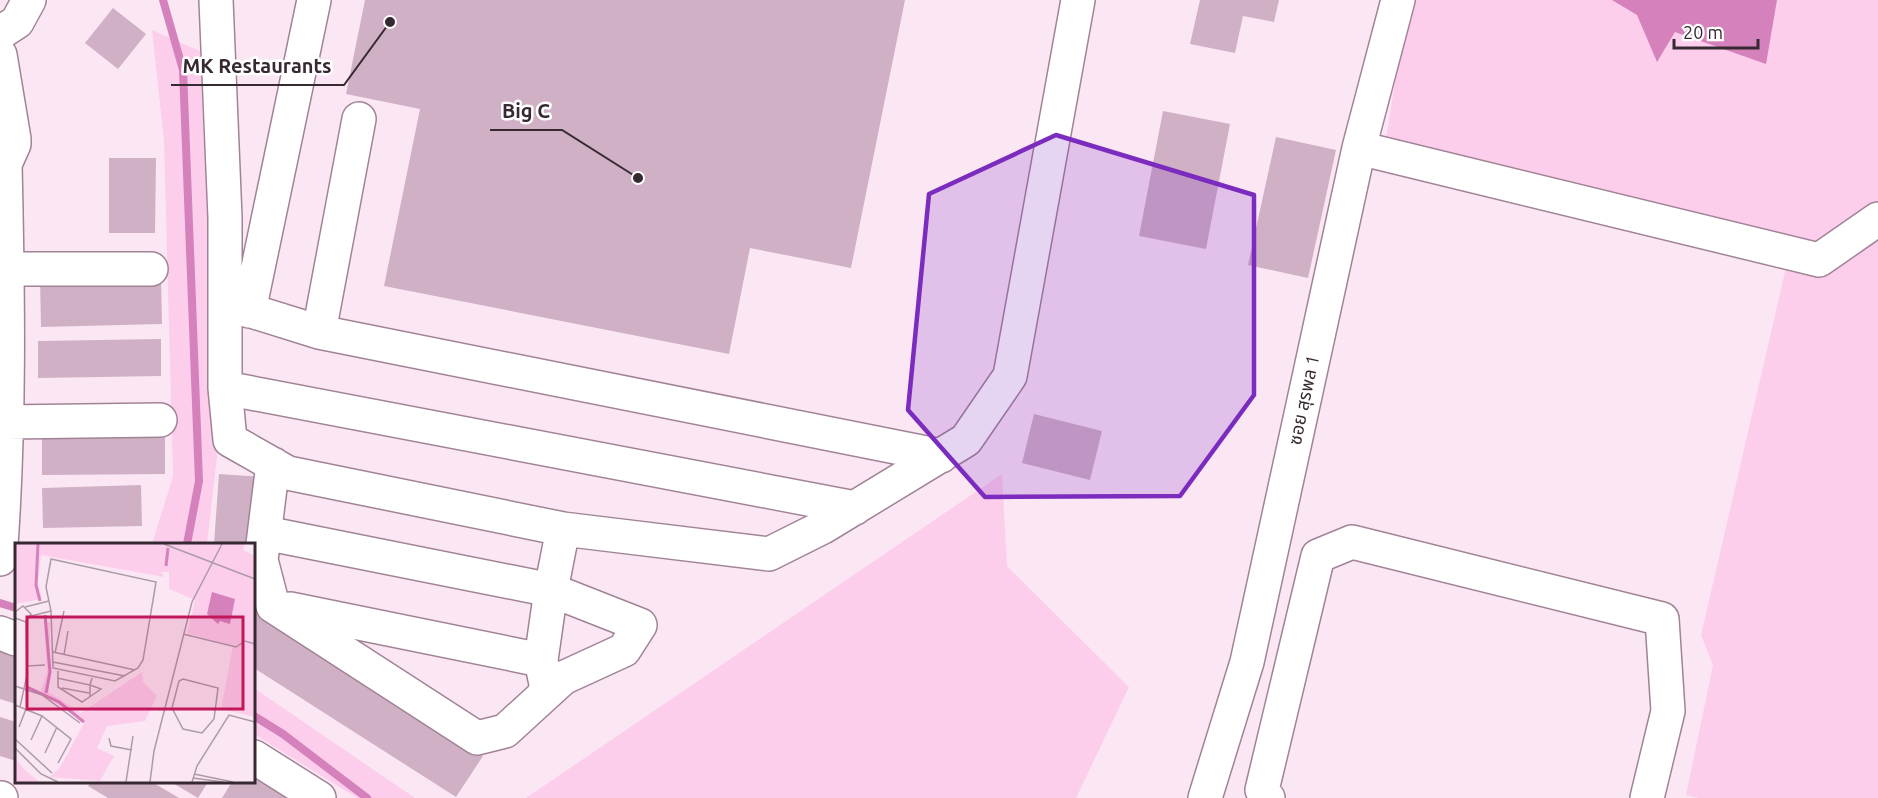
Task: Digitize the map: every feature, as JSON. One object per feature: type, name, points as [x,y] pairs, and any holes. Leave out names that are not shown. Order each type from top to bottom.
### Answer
[{"type":"street","points":[[0,33],[17,22],[29,0]]},
{"type":"street","points":[[216,0],[225,218],[237,307]]},
{"type":"street","points":[[314,0],[237,307],[225,388],[230,440],[288,473],[563,529],[769,554],[823,527],[966,440],[1010,376],[1078,0]]},
{"type":"street","name":"ซอย สุรพล 1","points":[[1205,798],[1247,662],[1359,148],[1398,0]]},
{"type":"street","points":[[0,55],[14,139],[3,174],[7,269],[4,343],[6,422],[0,561],[15,564]]},
{"type":"street","points":[[319,332],[359,119]]},
{"type":"street","points":[[1359,148],[1819,260],[1878,219]]},
{"type":"street","points":[[7,269],[151,269]]},
{"type":"street","points":[[237,307],[319,332],[941,456]]},
{"type":"street","points":[[225,388],[855,508]]},
{"type":"street","points":[[6,422],[160,420]]},
{"type":"street","points":[[265,533],[551,590],[640,624],[624,650],[562,678],[505,731],[477,738],[273,606],[261,560],[273,464]]},
{"type":"street","points":[[545,694],[546,684],[542,660],[551,590],[563,529]]},
{"type":"street","points":[[1268,798],[1262,790],[1318,556],[1352,542],[1662,620],[1668,711],[1647,798]]},
{"type":"street","points":[[273,606],[542,660]]},
{"type":"street","points":[[0,633],[15,639]]},
{"type":"street","points":[[1215,766],[1253,702],[1286,691]]},
{"type":"street","points":[[255,758],[319,798]]},
{"type":"highlighted area","points":[[1056,135],[1254,195],[1254,395],[1180,496],[985,497],[908,410],[929,194]]},
{"type":"shaded area","points":[[1408,0],[1878,0],[1878,798],[1698,798],[1686,795],[1713,665],[1701,635],[1791,246],[1386,139]]},
{"type":"shaded area","points":[[1612,0],[1777,0],[1766,64],[1675,32],[1657,62],[1637,15]]},
{"type":"shaded area","points":[[152,30],[200,51],[217,457],[207,543],[152,543],[173,476],[164,141]]},
{"type":"shaded area","points":[[1002,474],[1007,566],[1129,687],[1076,798],[526,798]]},
{"type":"shaded area","points":[[255,689],[415,798],[357,798],[255,735]]},
{"type":"building","points":[[365,0],[905,0],[851,268],[750,248],[729,354],[384,286],[420,109],[346,94]]},
{"type":"building","points":[[1200,0],[1279,0],[1274,22],[1243,16],[1235,53],[1190,44]]},
{"type":"building","points":[[113,8],[146,34],[118,69],[85,43]]},
{"type":"building","points":[[1163,111],[1230,124],[1206,249],[1139,236]]},
{"type":"building","points":[[1276,137],[1336,150],[1308,278],[1248,265]]},
{"type":"building","points":[[109,158],[156,158],[155,233],[109,233]]},
{"type":"building","points":[[161,276],[162,324],[41,327],[40,279]]},
{"type":"building","points":[[161,339],[161,376],[38,378],[38,341]]},
{"type":"building","points":[[1034,414],[1102,431],[1090,480],[1022,463]]},
{"type":"building","points":[[165,435],[165,474],[42,475],[42,436]]},
{"type":"building","points":[[219,474],[262,477],[254,543],[214,543]]},
{"type":"building","points":[[141,485],[142,526],[43,528],[42,488]]},
{"type":"building","points":[[255,610],[483,756],[456,797],[255,669]]},
{"type":"building","points":[[0,650],[15,655],[15,704],[0,699]]},
{"type":"building","points":[[0,717],[15,722],[15,761],[0,756]]},
{"type":"building","points":[[255,776],[294,798],[222,798],[231,783],[255,783]]},
{"type":"building","points":[[90,783],[154,783],[179,798],[108,798],[88,786]]},
{"type":"building","points":[[173,783],[207,783],[198,798]]},
{"type":"waterway","points":[[163,0],[183,70],[199,481],[187,543]]},
{"type":"waterway","points":[[0,603],[15,608]]},
{"type":"waterway","points":[[255,717],[283,734],[367,798]]},
{"type":"place","name":"MK Restaurants","points":[[390,22]]},
{"type":"place","name":"Big C","points":[[638,178]]}]
